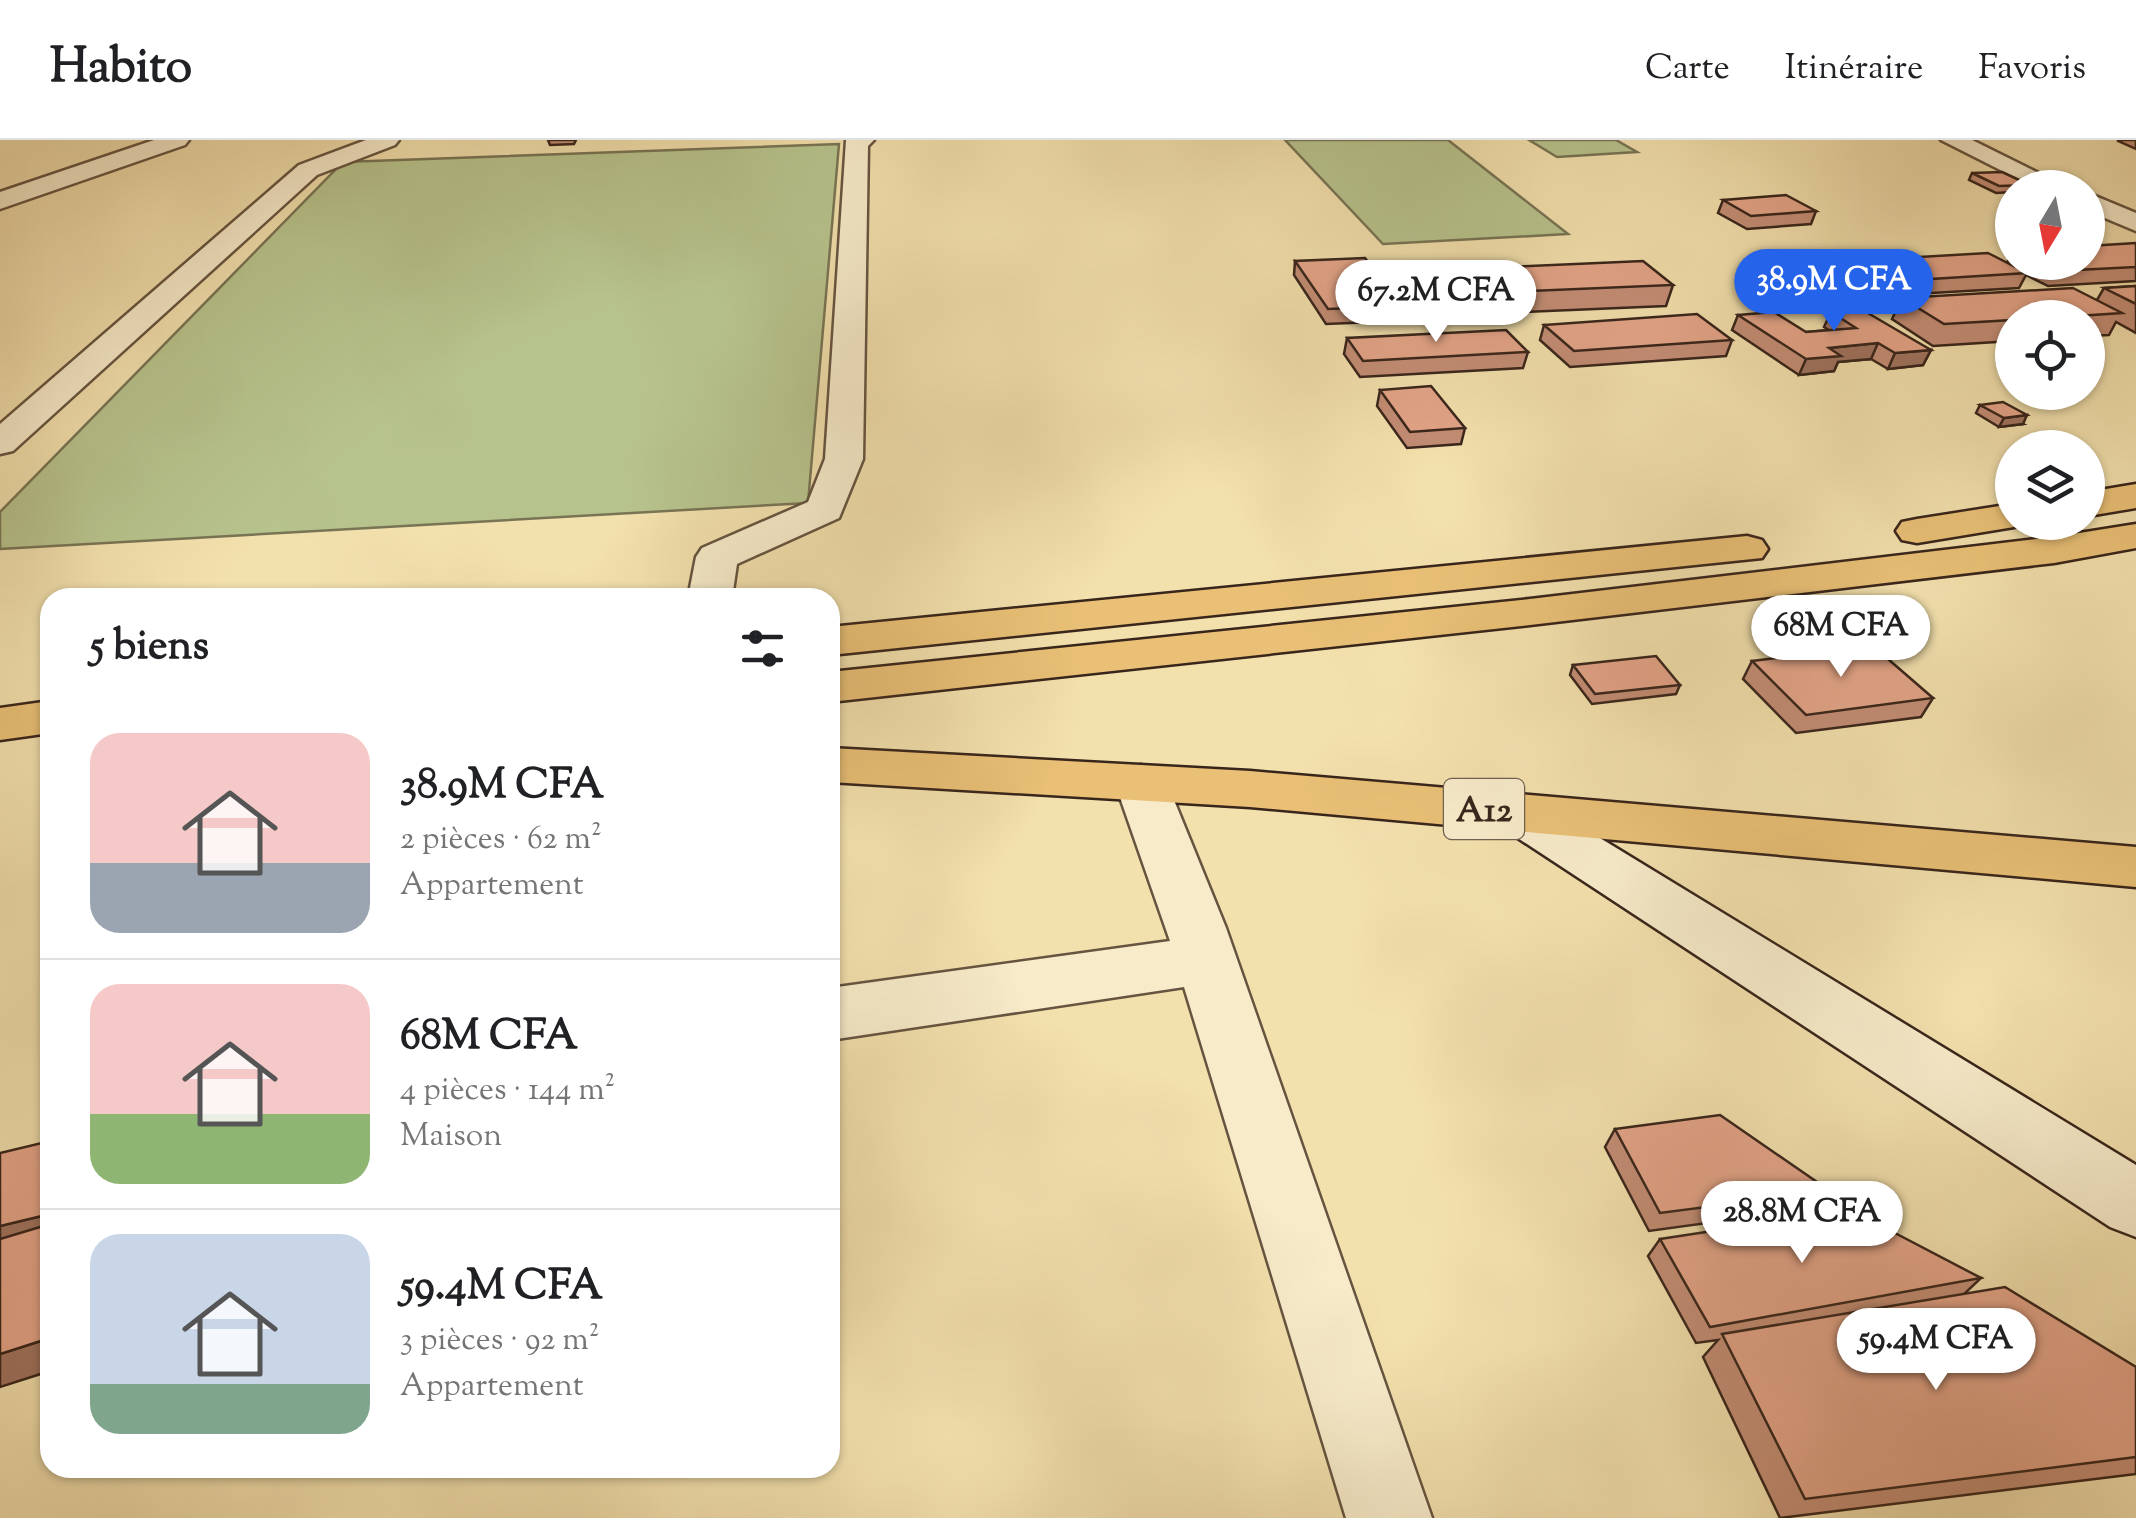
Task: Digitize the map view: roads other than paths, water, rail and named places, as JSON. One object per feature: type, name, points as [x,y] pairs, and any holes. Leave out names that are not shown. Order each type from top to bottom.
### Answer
[{"type":"main road","points":[[2105,501],[2136,496]]},
{"type":"main road","points":[[840,640],[1898,534],[1995,519]]},
{"type":"main road","points":[[840,686],[1530,612],[2054,550],[2136,536]]},
{"type":"main road","points":[[0,727],[40,720]]},
{"type":"main road","points":[[0,727],[40,731]]},
{"type":"main road","name":"A12","points":[[840,767],[1141,783],[1517,812],[2136,867]]},
{"type":"street","points":[[0,201],[177,140]]},
{"type":"street","points":[[712,588],[717,557],[825,509],[844,459],[856,143],[862,140]]},
{"type":"street","points":[[1954,140],[2018,170]]},
{"type":"street","points":[[0,444],[308,170],[393,142]]},
{"type":"street","points":[[2105,209],[2136,223]]},
{"type":"street","points":[[1141,783],[1206,960],[1389,1518]]},
{"type":"street","points":[[1517,812],[2136,1204]]},
{"type":"street","points":[[840,1013],[1206,960]]}]
